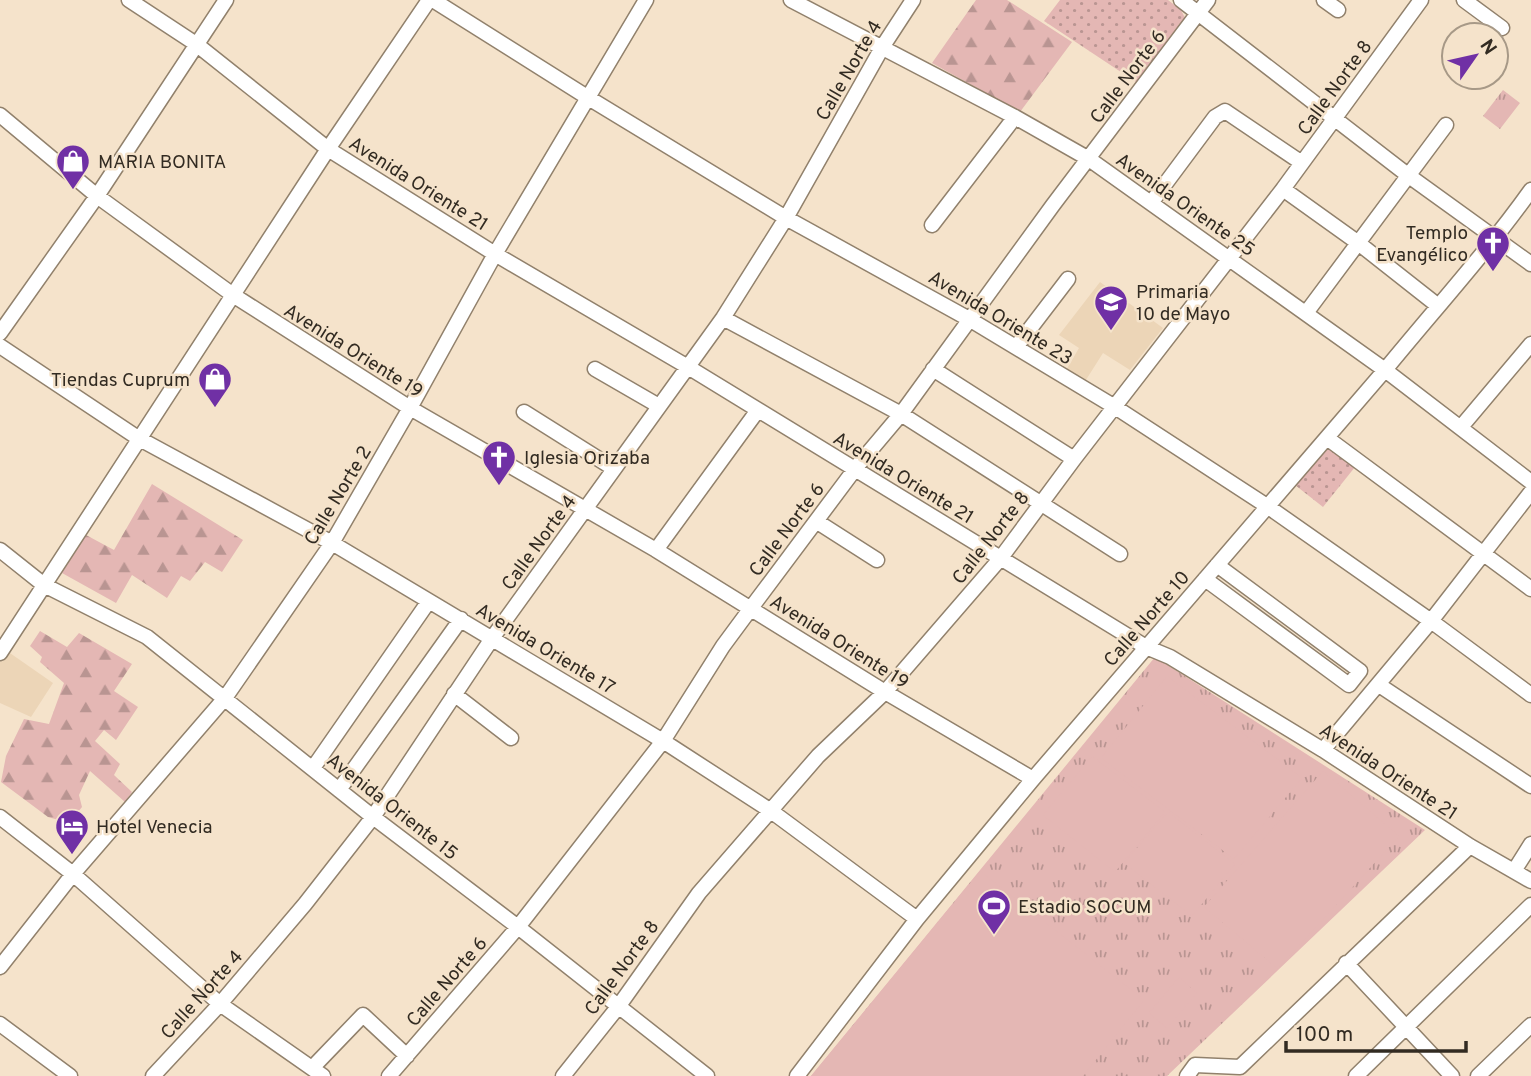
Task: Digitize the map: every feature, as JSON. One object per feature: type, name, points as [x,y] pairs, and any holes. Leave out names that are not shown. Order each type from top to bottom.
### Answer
[{"type":"street","name":"Avenida Oriente 21","points":[[129,0],[196,44],[328,149],[495,254],[688,367],[1146,647],[1170,657],[1323,750],[1470,846],[1531,881]]},
{"type":"street","points":[[0,333],[97,196],[226,0]]},
{"type":"street","points":[[0,653],[328,149],[431,0]]},
{"type":"street","name":"Avenida Oriente 23","points":[[431,0],[786,218],[969,319],[1115,407],[1267,506],[1531,695]]},
{"type":"street","name":"Calle Norte 2","points":[[0,967],[73,874],[225,698],[332,543],[495,254],[646,0]]},
{"type":"street","name":"Avenida Oriente 25","points":[[791,0],[883,46],[1089,159],[1385,370],[1531,482]]},
{"type":"street","name":"Calle Norte 4","points":[[153,1076],[220,1004],[305,904],[373,817],[453,694],[723,318],[786,218],[883,46],[913,0]]},
{"type":"street","points":[[1181,0],[1409,176],[1531,264]]},
{"type":"street","name":"Calle Norte 6","points":[[389,1076],[518,927],[663,741],[723,646],[855,470],[901,414],[1208,0]]},
{"type":"street","points":[[1324,0],[1338,10]]},
{"type":"street","name":"Calle Norte 8","points":[[563,1076],[618,1007],[699,893],[818,756],[885,692],[1000,559],[1283,189],[1421,0]]},
{"type":"street","points":[[1464,0],[1494,21]]},
{"type":"street","points":[[1151,203],[1215,117],[1225,111],[1302,163]]},
{"type":"street","name":"Avenida Oriente 19","points":[[0,115],[97,196],[233,295],[410,408],[656,550],[885,692],[1033,779]]},
{"type":"street","points":[[932,225],[1015,117]]},
{"type":"street","points":[[1306,313],[1446,125]]},
{"type":"street","points":[[1283,189],[1357,242],[1437,305]]},
{"type":"street","name":"Calle Norte 10","points":[[797,1076],[917,919],[1033,779],[1497,238],[1531,190]]},
{"type":"street","points":[[1016,347],[1068,279]]},
{"type":"street","points":[[723,318],[901,414],[1120,554]]},
{"type":"street","points":[[1461,427],[1531,344]]},
{"type":"street","name":"Avenida Oriente 17","points":[[0,346],[138,438],[332,543],[663,741],[771,810],[917,919]]},
{"type":"street","points":[[595,369],[659,406]]},
{"type":"street","points":[[933,369],[1074,459]]},
{"type":"street","points":[[656,550],[758,410]]},
{"type":"street","points":[[524,412],[613,468]]},
{"type":"street","points":[[1327,438],[1531,589]]},
{"type":"street","points":[[1323,750],[1431,621],[1531,492]]},
{"type":"street","points":[[816,521],[877,560]]},
{"type":"street","name":"Avenida Oriente 15","points":[[0,550],[44,585],[147,637],[373,817],[707,1076]]},
{"type":"street","points":[[1205,579],[1349,685],[1360,671],[1217,565]]},
{"type":"street","points":[[313,768],[429,601]]},
{"type":"street","points":[[339,790],[461,619]]},
{"type":"street","points":[[1287,639],[1297,624]]},
{"type":"street","points":[[1379,685],[1531,786]]},
{"type":"street","points":[[453,694],[511,738]]},
{"type":"street","points":[[0,817],[73,874],[220,1004],[318,1072],[363,1015],[407,1056]]},
{"type":"street","points":[[1514,871],[1531,844]]},
{"type":"street","points":[[1196,1072],[1240,1067],[1470,846]]},
{"type":"street","points":[[1356,1076],[1531,905]]},
{"type":"street","points":[[1346,963],[1452,1076]]},
{"type":"street","points":[[0,1024],[70,1076]]},
{"type":"street","points":[[1478,1076],[1531,1025]]},
{"type":"shaded area","name":"Primaria 10 de Mayo","points":[[1100,282],[1163,328],[1130,370],[1103,353],[1084,383],[1065,372],[1079,348],[1059,335]]},
{"type":"shaded area","points":[[7,651],[53,683],[31,717],[0,703],[0,662]]},
{"type":"green space","points":[[976,0],[1007,0],[1072,42],[1020,112],[932,63]]},
{"type":"green space","points":[[1060,0],[1168,0],[1181,10],[1185,18],[1136,82],[1044,21]]},
{"type":"green space","points":[[1502,91],[1520,103],[1500,129],[1483,116]]},
{"type":"green space","points":[[1328,446],[1355,467],[1323,507],[1295,485]]},
{"type":"green space","points":[[152,484],[243,540],[222,572],[205,562],[190,581],[181,576],[167,598],[132,575],[116,603],[62,573],[86,535],[114,550]]},
{"type":"green space","points":[[40,631],[67,647],[79,633],[132,664],[114,691],[138,707],[116,740],[104,730],[95,741],[120,764],[114,775],[132,792],[125,802],[90,771],[79,795],[82,807],[69,823],[48,817],[1,782],[6,756],[24,719],[49,724],[64,683],[40,662],[42,657],[30,646]]},
{"type":"green space","points":[[1155,657],[1425,830],[1167,1076],[811,1076]]},
{"type":"green space","points":[[1167,676],[1302,778],[1234,859],[1101,758]]},
{"type":"green space","points":[[1092,756],[1165,812],[1115,872],[1043,815]]},
{"type":"green space","points":[[1323,771],[1399,836],[1278,969],[1204,907]]},
{"type":"green space","points":[[1168,812],[1235,864],[1192,916],[1124,863]]},
{"type":"green space","name":"Estadio SOCUM","points":[[980,871],[1144,1000],[1083,1076],[811,1076]]},
{"type":"green space","points":[[1179,977],[1197,993],[1167,1028],[1149,1013]]},
{"type":"place","name":"MARIA BONITA","points":[[73,191]]},
{"type":"place","name":"Templo Evangélico","points":[[1493,273]]},
{"type":"place","name":"Primaria 10 de Mayo","points":[[1111,332]]},
{"type":"place","name":"Tiendas Cuprum","points":[[215,409]]},
{"type":"place","name":"Iglesia Orizaba","points":[[499,487]]},
{"type":"place","name":"Hotel Venecia","points":[[72,856]]},
{"type":"place","name":"Estadio SOCUM","points":[[994,936]]}]
